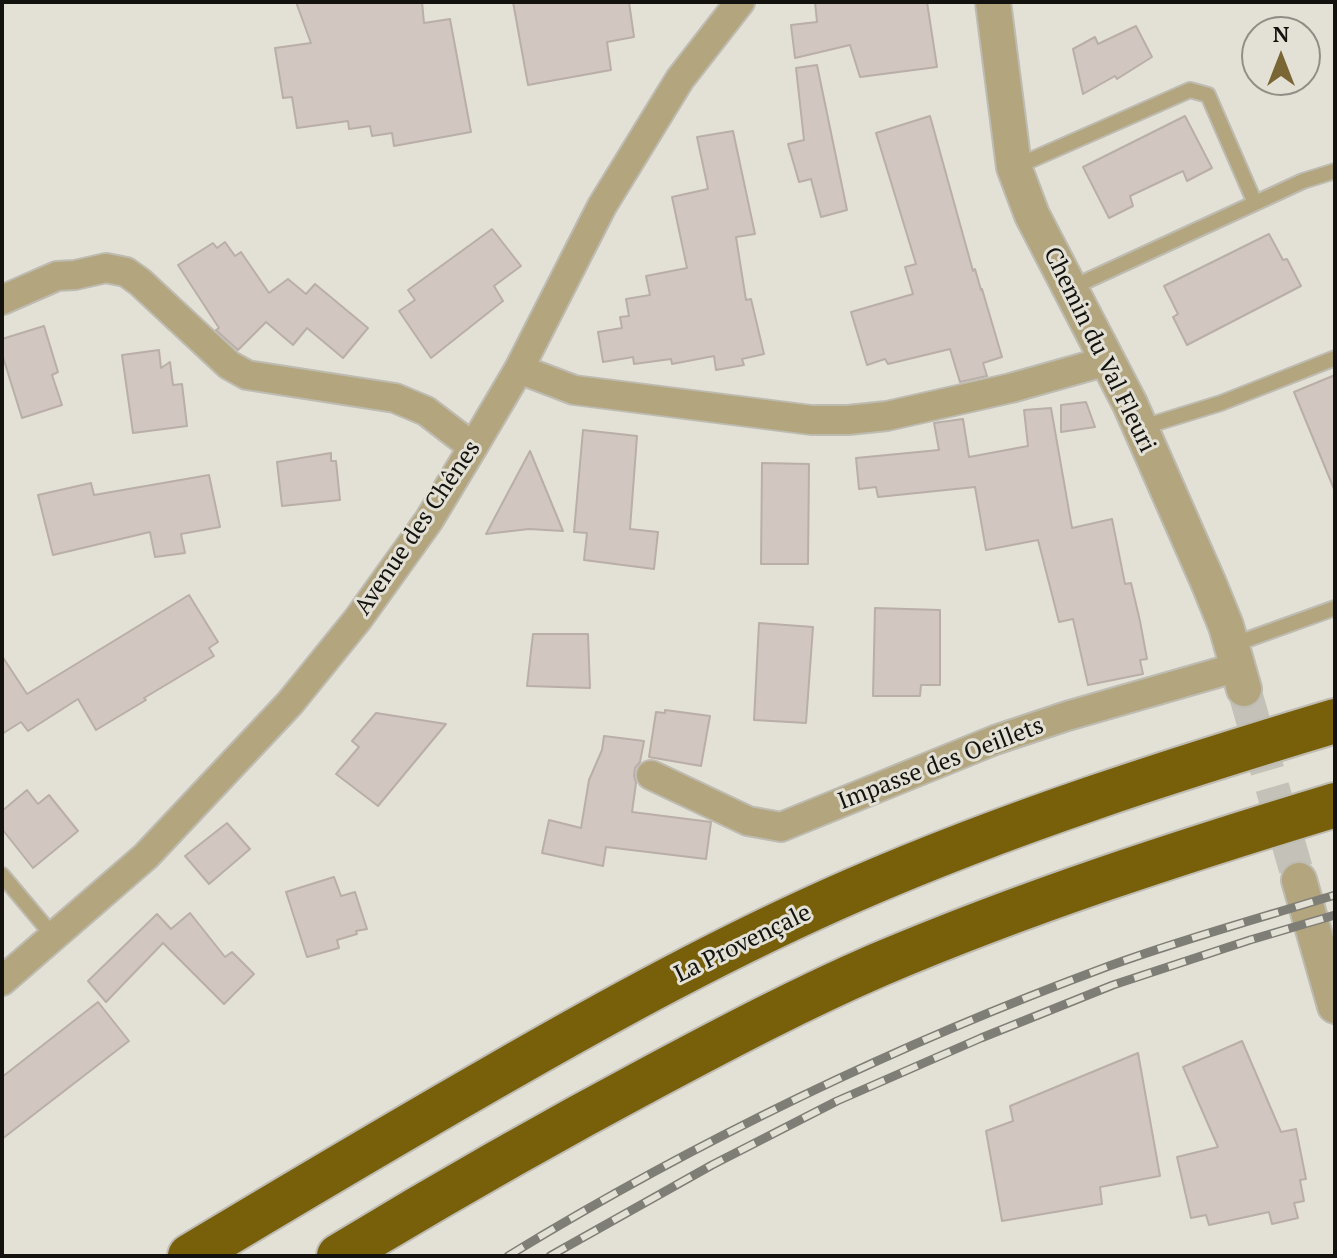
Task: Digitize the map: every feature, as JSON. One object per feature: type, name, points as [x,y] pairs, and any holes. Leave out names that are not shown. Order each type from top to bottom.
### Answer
[{"type":"highway","name":"La Provençale","points":[[190,1256],[569,1034],[698,965],[853,890],[998,831],[1180,767],[1335,721]]},
{"type":"highway","points":[[339,1256],[589,1111],[731,1035],[876,966],[1021,908],[1335,805]]},
{"type":"street","name":"Avenue des Chênes","points":[[2,981],[146,856],[309,681],[358,619],[429,520],[473,447],[519,369],[602,206],[680,79],[740,2]]},
{"type":"street","name":"Chemin du Val Fleuri","points":[[993,2],[1014,167],[1032,215],[1130,404],[1209,584],[1238,667]]},
{"type":"street","points":[[2,300],[57,276],[106,268],[126,272],[229,365],[247,375],[395,398],[426,411],[473,447]]},
{"type":"street","points":[[519,369],[574,390],[811,420],[848,420],[887,416],[1011,388],[1107,361]]},
{"type":"street","name":"Impasse des Oeillets","points":[[651,775],[748,821],[781,827],[995,740],[1238,667]]},
{"type":"street","points":[[1299,880],[1335,1006]]},
{"type":"lane","points":[[1014,167],[1190,90],[1208,95],[1255,203]]},
{"type":"lane","points":[[1070,288],[1303,181],[1335,171]]},
{"type":"lane","points":[[1139,428],[1221,403],[1335,358]]},
{"type":"lane","points":[[1238,667],[1335,608]]},
{"type":"lane","points":[[2,875],[54,937]]},
{"type":"building","points":[[296,2],[422,2],[424,23],[450,19],[471,132],[394,146],[392,133],[372,136],[370,126],[349,129],[348,121],[297,128],[292,97],[283,98],[275,48],[311,43]]},
{"type":"building","points":[[513,2],[629,2],[634,37],[607,42],[611,70],[528,85]]},
{"type":"building","points":[[815,2],[927,2],[937,67],[860,77],[850,45],[795,58],[791,25],[817,22]]},
{"type":"building","points":[[1136,26],[1152,57],[1117,79],[1115,76],[1083,94],[1073,49],[1095,37],[1098,44]]},
{"type":"building","points":[[817,65],[847,210],[821,217],[811,179],[799,182],[788,144],[804,140],[796,68]]},
{"type":"building","points":[[930,116],[973,271],[975,269],[1002,357],[983,363],[987,376],[960,382],[950,349],[888,364],[885,359],[867,365],[851,312],[913,294],[905,267],[916,264],[876,133]]},
{"type":"building","points":[[1185,116],[1212,168],[1187,181],[1183,171],[1130,196],[1133,206],[1109,218],[1083,167]]},
{"type":"building","points":[[733,131],[755,234],[736,237],[746,300],[751,299],[764,354],[742,359],[744,365],[716,370],[714,356],[672,364],[671,359],[634,364],[633,357],[603,362],[598,332],[622,328],[620,317],[629,316],[626,299],[650,295],[646,276],[687,268],[672,197],[708,189],[697,137]]},
{"type":"building","points":[[492,229],[521,266],[494,286],[503,301],[431,358],[399,311],[415,300],[408,290]]},
{"type":"building","points":[[1269,234],[1301,286],[1187,345],[1173,317],[1178,314],[1164,286]]},
{"type":"building","points":[[225,242],[235,256],[241,252],[269,293],[288,279],[306,294],[315,284],[368,328],[343,358],[307,328],[293,345],[266,322],[238,350],[216,330],[219,328],[178,265],[213,243],[217,248]]},
{"type":"building","points":[[44,326],[58,372],[52,375],[62,405],[22,418],[2,354],[2,339]]},
{"type":"building","points":[[159,350],[161,368],[170,362],[173,385],[182,384],[187,426],[133,433],[122,355]]},
{"type":"building","points":[[1335,375],[1335,489],[1334,489],[1294,392]]},
{"type":"building","points":[[1086,402],[1095,427],[1061,432],[1061,405]]},
{"type":"building","points":[[1051,408],[1072,528],[1112,519],[1125,584],[1131,583],[1140,621],[1147,659],[1140,660],[1143,674],[1088,685],[1073,619],[1059,622],[1038,540],[986,550],[975,487],[878,497],[876,487],[859,489],[856,458],[939,450],[934,423],[963,419],[969,457],[1028,446],[1024,410]]},
{"type":"building","points":[[583,430],[637,436],[630,529],[658,532],[654,569],[584,560],[587,533],[574,532]]},
{"type":"building","points":[[530,451],[563,531],[529,529],[486,534]]},
{"type":"building","points":[[331,453],[331,461],[336,461],[340,500],[282,506],[277,462]]},
{"type":"building","points":[[762,463],[809,464],[808,564],[761,564]]},
{"type":"building","points":[[209,475],[220,527],[181,534],[185,553],[155,557],[150,532],[53,555],[38,495],[91,483],[94,495]]},
{"type":"building","points":[[189,595],[218,642],[209,648],[214,656],[96,730],[78,699],[28,731],[21,722],[2,734],[2,656],[27,694]]},
{"type":"building","points":[[875,608],[940,610],[940,685],[921,685],[920,696],[873,696]]},
{"type":"building","points":[[759,623],[813,627],[806,723],[754,720]]},
{"type":"building","points":[[533,634],[588,634],[590,688],[527,686]]},
{"type":"building","points":[[665,710],[710,716],[701,766],[649,757],[656,712],[665,713]]},
{"type":"building","points":[[376,713],[446,724],[378,806],[336,774],[359,747],[352,741]]},
{"type":"building","points":[[604,736],[644,741],[640,762],[635,768],[632,812],[711,822],[706,859],[606,847],[603,866],[542,853],[549,820],[581,828],[589,780],[602,750]]},
{"type":"building","points":[[27,790],[38,804],[49,795],[78,831],[33,868],[2,829],[2,811]]},
{"type":"building","points":[[227,823],[250,849],[209,884],[185,856]]},
{"type":"building","points":[[334,877],[341,896],[355,892],[367,929],[337,940],[339,948],[307,957],[286,892]]},
{"type":"building","points":[[190,913],[225,957],[232,952],[254,974],[224,1004],[163,943],[106,1002],[88,981],[157,914],[171,929]]},
{"type":"building","points":[[98,1002],[129,1041],[2,1139],[2,1077]]},
{"type":"building","points":[[1242,1041],[1281,1132],[1296,1129],[1306,1179],[1300,1180],[1304,1201],[1294,1203],[1298,1218],[1272,1224],[1269,1212],[1209,1225],[1206,1215],[1191,1218],[1177,1157],[1218,1147],[1183,1067]]},
{"type":"building","points":[[1138,1053],[1160,1176],[1100,1187],[1102,1204],[1002,1221],[986,1131],[1013,1121],[1010,1106]]},
{"type":"tunnel","points":[[1244,689],[1299,880]]},
{"type":"railway","points":[[508,1256],[653,1173],[801,1096],[954,1027],[1137,956],[1335,895]]},
{"type":"railway","points":[[550,1256],[712,1165],[837,1101],[981,1038],[1113,985],[1335,915]]}]
